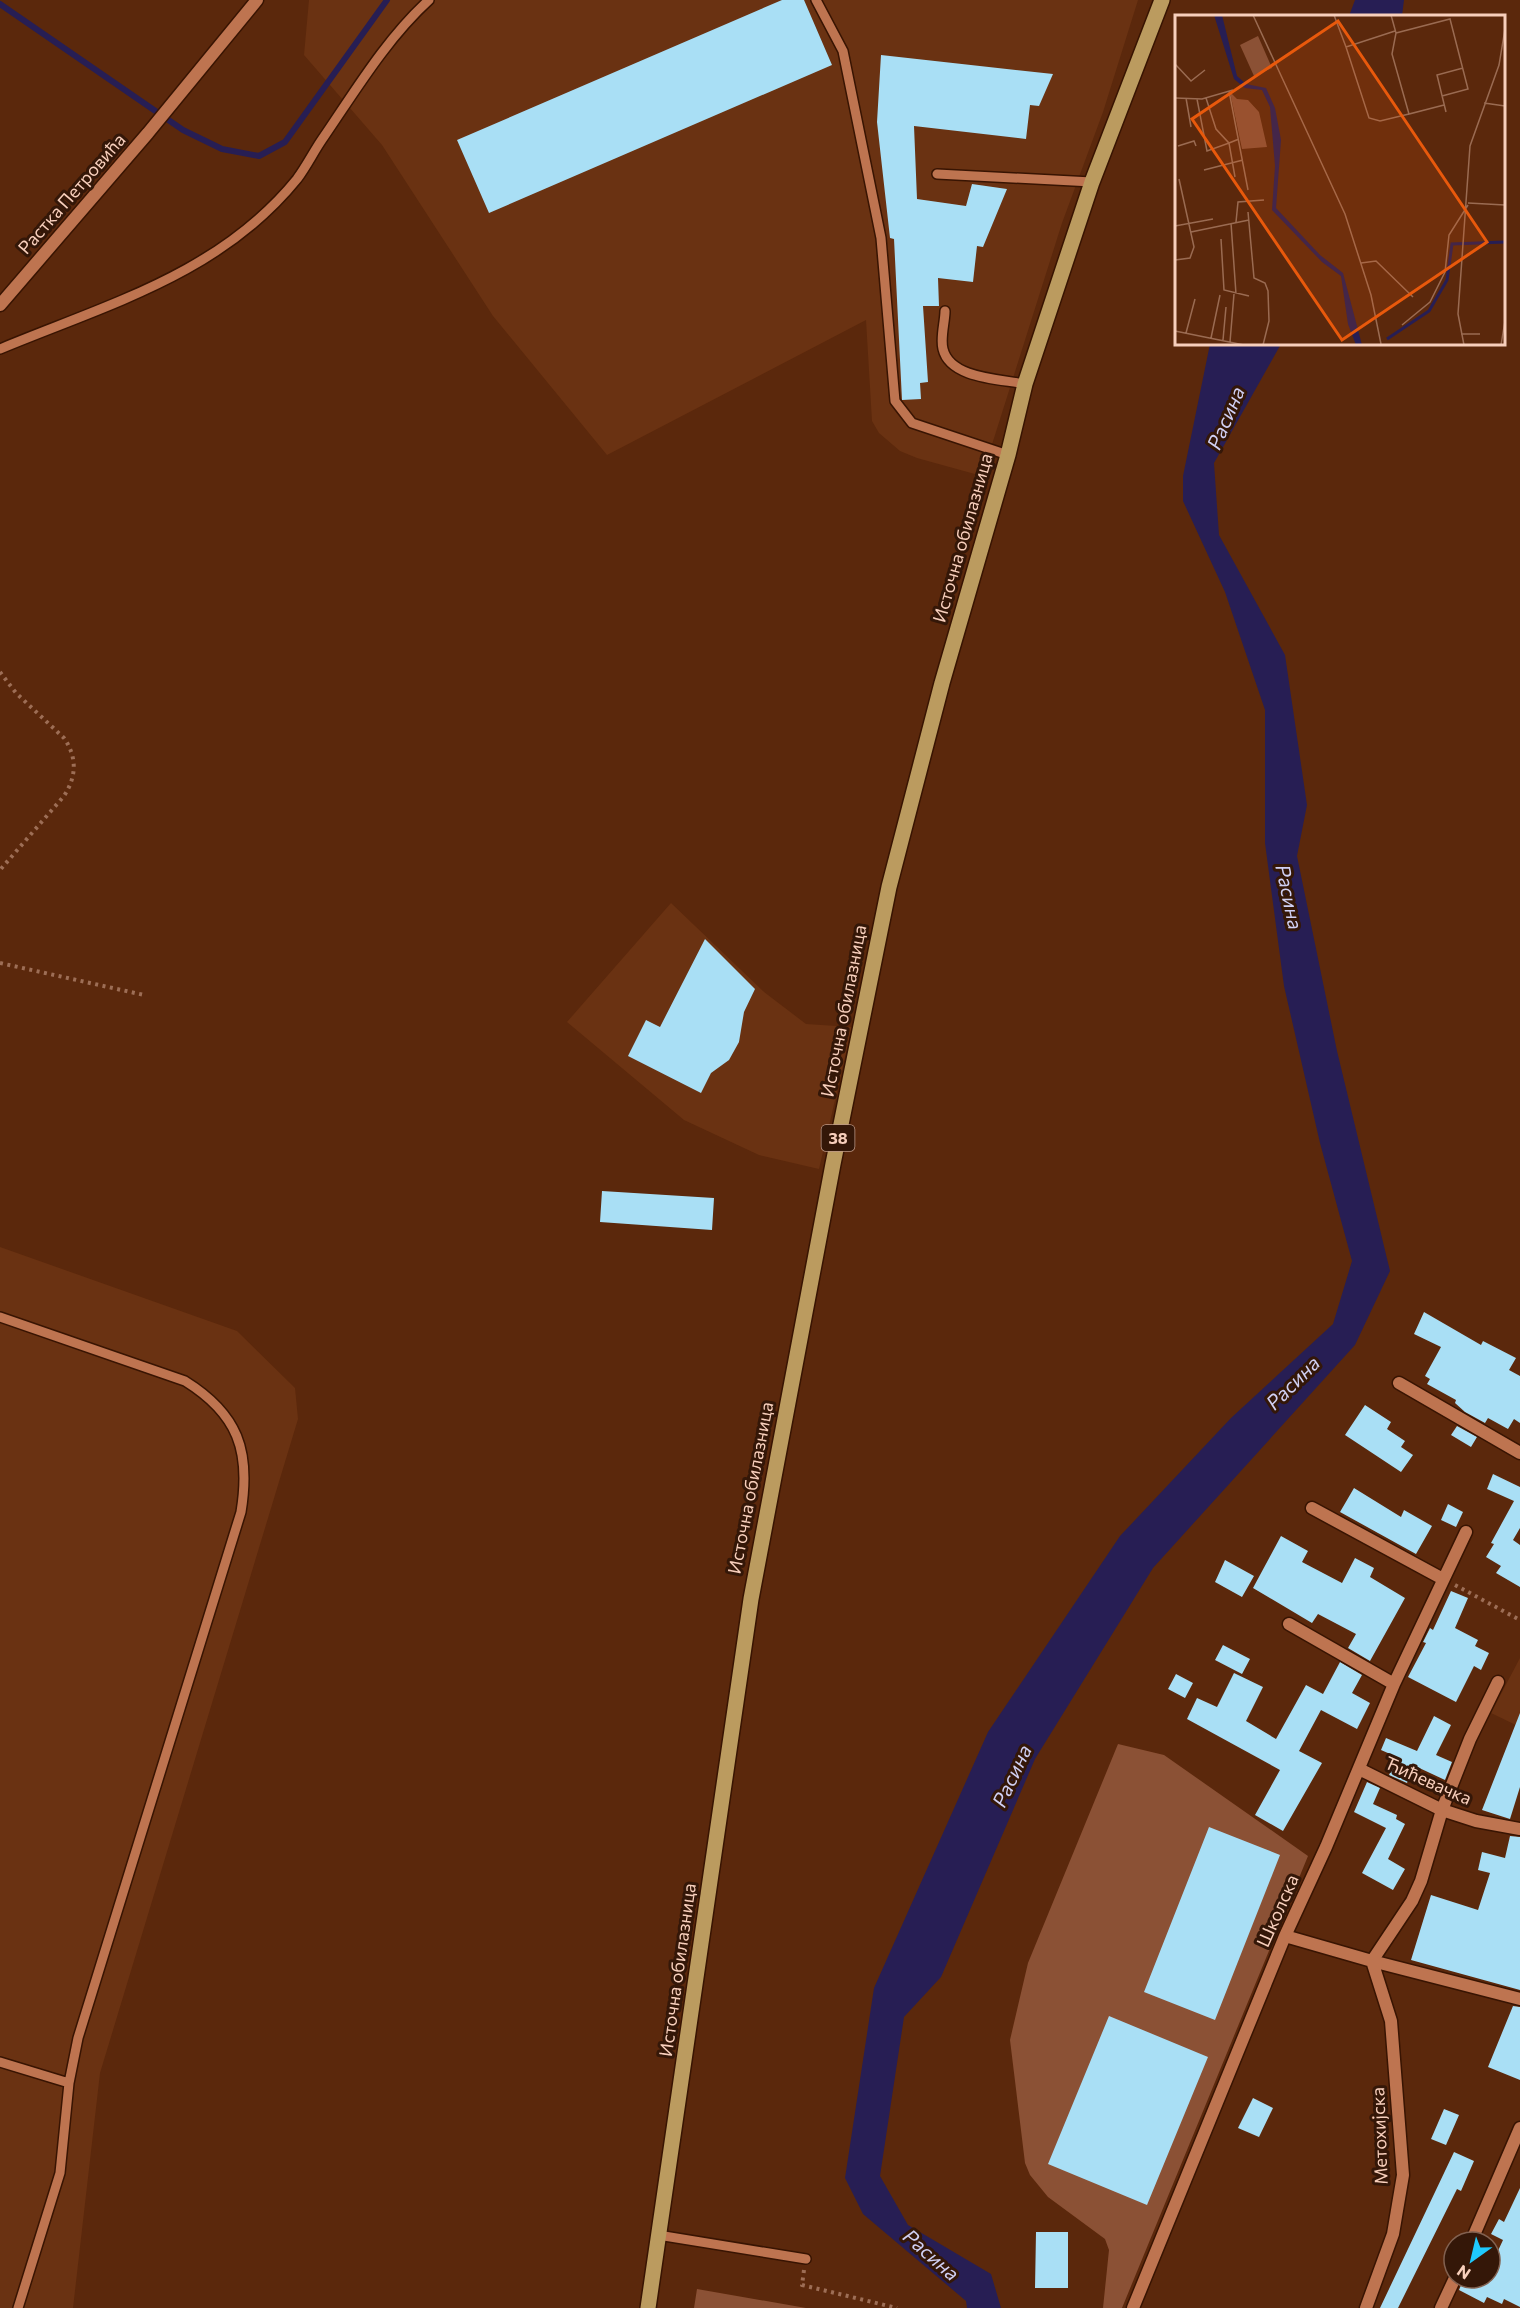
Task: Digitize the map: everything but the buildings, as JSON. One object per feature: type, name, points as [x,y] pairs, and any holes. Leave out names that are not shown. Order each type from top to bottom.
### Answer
[{"type":"main road","name":"Источна обилазница","points":[[648,2308],[751,1599],[835,1152],[889,887],[942,683],[1008,455],[1025,384],[1092,182],[1162,0]]},
{"type":"street","name":"Растка Петровића","points":[[0,305],[148,133],[257,0]]},
{"type":"street","points":[[1399,1383],[1520,1453]]},
{"type":"street","points":[[1312,1508],[1443,1579]]},
{"type":"street","name":"Школска","points":[[1133,2308],[1285,1936],[1394,1684],[1466,1532]]},
{"type":"street","points":[[1289,1624],[1394,1684]]},
{"type":"street","points":[[1372,1961],[1412,1901],[1421,1881],[1442,1810],[1470,1739],[1498,1682]]},
{"type":"street","name":"Ћићевачка","points":[[1359,1769],[1442,1810],[1476,1821],[1520,1829]]},
{"type":"street","points":[[1285,1936],[1520,1999]]},
{"type":"street","name":"Метохијска","points":[[1366,2308],[1393,2234],[1403,2175],[1391,2021],[1372,1961]]},
{"type":"street","points":[[1476,2230],[1520,2128]]},
{"type":"street","points":[[1442,2308],[1450,2290]]},
{"type":"lane","points":[[0,349],[141,294],[242,235],[298,177],[350,98],[400,30],[429,0]]},
{"type":"lane","points":[[816,0],[843,51],[882,238],[895,401],[912,423],[1008,455]]},
{"type":"lane","points":[[937,174],[1092,182]]},
{"type":"lane","points":[[945,311],[943,348],[950,362],[962,371],[1025,384]]},
{"type":"lane","points":[[0,1317],[185,1381],[207,1395],[226,1416],[246,1463],[241,1512],[78,2038],[69,2083],[60,2173],[18,2308]]},
{"type":"lane","points":[[0,2062],[69,2083]]},
{"type":"lane","points":[[658,2235],[806,2259]]},
{"type":"path","points":[[0,672],[16,693],[64,738],[75,764],[74,776],[64,796],[0,870]]},
{"type":"path","points":[[0,963],[144,995]]},
{"type":"path","points":[[1443,1579],[1520,1620]]},
{"type":"path","points":[[806,2259],[802,2285],[897,2308]]},
{"type":"shaded area","points":[[309,0],[1138,0],[1103,112],[1062,223],[982,476],[900,451],[879,433],[872,421],[866,320],[607,455],[493,316],[382,145],[304,55]]},
{"type":"shaded area","points":[[671,903],[764,992],[806,1024],[852,1027],[819,1169],[759,1155],[684,1120],[567,1022]]},
{"type":"shaded area","points":[[0,1247],[237,1331],[295,1388],[298,1419],[100,2073],[73,2308],[0,2308]]},
{"type":"shaded area","points":[[1520,1658],[1520,1727],[1491,1713]]},
{"type":"shaded area","points":[[1118,1744],[1164,1755],[1308,1856],[1122,2308],[1103,2308],[1109,2250],[1105,2239],[1048,2197],[1030,2175],[1025,2163],[1010,2040],[1028,1963]]},
{"type":"shaded area","points":[[697,2289],[806,2308],[694,2308]]},
{"type":"water","points":[[1355,0],[1404,0],[1402,15],[1349,15]]},
{"type":"water","name":"Расина","points":[[1210,345],[1280,345],[1214,463],[1219,535],[1285,655],[1307,805],[1297,856],[1337,1051],[1390,1271],[1355,1345],[1153,1568],[1035,1759],[941,1977],[904,2017],[880,2176],[908,2225],[991,2274],[1001,2308],[967,2308],[966,2301],[863,2214],[845,2178],[874,1988],[988,1732],[1120,1536],[1231,1418],[1333,1324],[1352,1261],[1320,1143],[1284,986],[1265,843],[1265,710],[1225,592],[1183,501],[1183,476]]},
{"type":"waterway","points":[[0,4],[183,130],[222,149],[259,156],[285,142],[387,0]]}]
